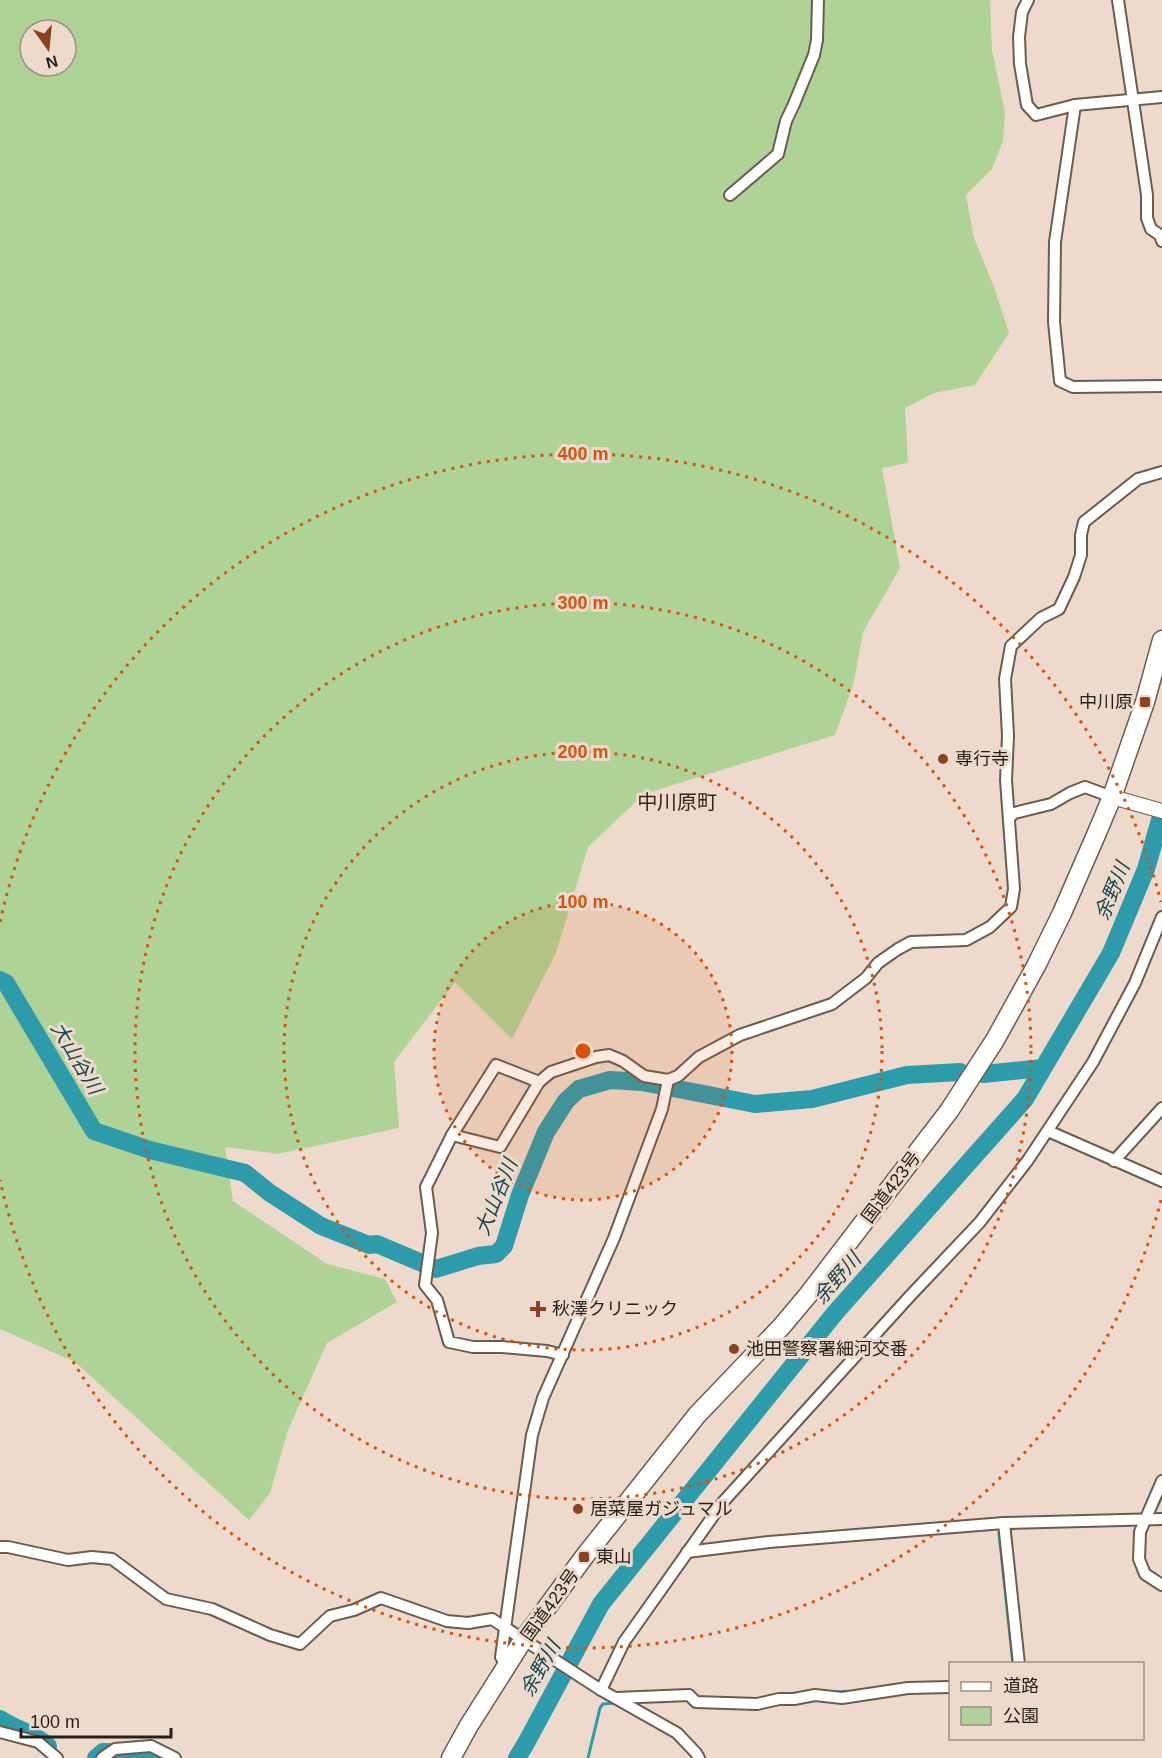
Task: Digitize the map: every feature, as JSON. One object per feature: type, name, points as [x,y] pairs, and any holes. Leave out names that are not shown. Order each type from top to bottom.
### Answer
[{"type":"highway","name":"国道423号","points":[[450,1758],[523,1640],[584,1557],[690,1424],[808,1295],[950,1111],[995,1040],[1036,966],[1119,799],[1162,640]]},
{"type":"street","points":[[730,195],[778,154],[786,121],[814,55],[817,40],[818,0]]},
{"type":"street","points":[[1028,0],[1022,12],[1019,37],[1020,64],[1027,105],[1036,115],[1075,105],[1162,97]]},
{"type":"street","points":[[1118,0],[1147,195],[1147,218],[1151,230],[1160,235],[1162,241]]},
{"type":"street","points":[[1075,105],[1055,242],[1054,322],[1060,381],[1073,387],[1162,386]]},
{"type":"street","points":[[452,1135],[500,1147],[539,1082],[551,1072],[609,1055],[644,1076],[668,1080],[678,1076],[699,1057],[740,1035],[832,1004],[866,978],[878,963],[912,942],[966,940],[990,927],[1011,907],[1014,889],[1006,780],[1008,736],[1005,679],[1011,646],[1041,618],[1059,609],[1074,577],[1081,555],[1080,535],[1084,522],[1138,478],[1162,472]]},
{"type":"street","points":[[1009,818],[1014,813],[1052,804],[1085,787],[1162,811]]},
{"type":"street","points":[[599,1688],[624,1642],[723,1503],[980,1222],[1048,1131],[1093,1062],[1135,983],[1162,917]]},
{"type":"street","points":[[539,1082],[496,1065],[452,1135],[426,1187],[432,1233],[425,1285],[437,1300],[449,1342],[473,1347],[547,1351],[563,1355]]},
{"type":"street","points":[[507,1667],[501,1657],[504,1628],[532,1435],[543,1398],[615,1238],[662,1109],[668,1080]]},
{"type":"street","points":[[1114,1161],[1162,1108]]},
{"type":"street","points":[[1048,1131],[1162,1181]]},
{"type":"street","points":[[1162,1481],[1140,1532],[1139,1559],[1144,1574],[1162,1585]]},
{"type":"street","points":[[687,1552],[922,1528],[1004,1523],[1162,1519]]},
{"type":"street","points":[[1004,1523],[1018,1662]]},
{"type":"street","points":[[0,1547],[68,1560],[92,1557],[112,1559],[166,1599],[212,1609],[270,1635],[300,1644],[330,1616],[354,1610],[381,1598],[447,1621],[468,1623],[492,1619],[599,1688],[677,1733],[699,1758]]},
{"type":"street","points":[[616,1698],[689,1695],[696,1702],[758,1704],[815,1695],[842,1698],[908,1688],[949,1687]]},
{"type":"street","points":[[0,1732],[38,1742],[57,1758]]},
{"type":"street","points":[[102,1758],[115,1749],[152,1746],[175,1758]]},
{"type":"green space","points":[[0,0],[990,0],[992,50],[1005,112],[1003,141],[992,169],[966,195],[974,238],[994,287],[1009,333],[975,385],[934,393],[905,408],[908,463],[882,468],[900,568],[863,632],[854,682],[835,735],[644,794],[588,847],[556,953],[512,1039],[455,982],[394,1062],[399,1128],[278,1154],[225,1147],[233,1201],[327,1264],[385,1279],[397,1302],[327,1343],[288,1430],[270,1493],[249,1520],[75,1362],[0,1329]]},
{"type":"waterway","name":"余野川","points":[[517,1758],[601,1604],[835,1313],[1025,1099],[1111,953],[1146,869],[1162,813]]},
{"type":"waterway","name":"大山谷川","points":[[0,980],[6,983],[94,1131],[150,1150],[245,1173],[270,1193],[321,1226],[369,1245],[377,1244],[436,1269],[478,1256],[496,1254],[504,1246],[520,1195],[546,1132],[566,1101],[579,1089],[610,1080],[642,1082],[755,1104],[812,1099],[907,1075],[960,1072]]},
{"type":"waterway","name":"大山谷川","points":[[983,1074],[1043,1068]]},
{"type":"waterway","points":[[1157,1506],[1162,1495]]},
{"type":"waterway","points":[[1013,1662],[999,1533],[1015,1528]]},
{"type":"waterway","points":[[833,1692],[857,1691]]},
{"type":"waterway","points":[[588,1758],[600,1708],[603,1704],[614,1703]]},
{"type":"waterway","points":[[0,1719],[48,1746]]},
{"type":"waterway","points":[[96,1758],[103,1752],[156,1754],[164,1758]]},
{"type":"place","name":"中川原","points":[[1145,702]]},
{"type":"place","name":"専行寺","points":[[943,759]]},
{"type":"place","name":"秋澤クリニック","points":[[538,1309]]},
{"type":"place","name":"池田警察署細河交番","points":[[734,1349]]},
{"type":"place","name":"居菜屋ガジュマル","points":[[578,1509]]},
{"type":"place","name":"東山","points":[[584,1557]]},
{"type":"district","name":"中川原町","points":[[677,802]]}]
